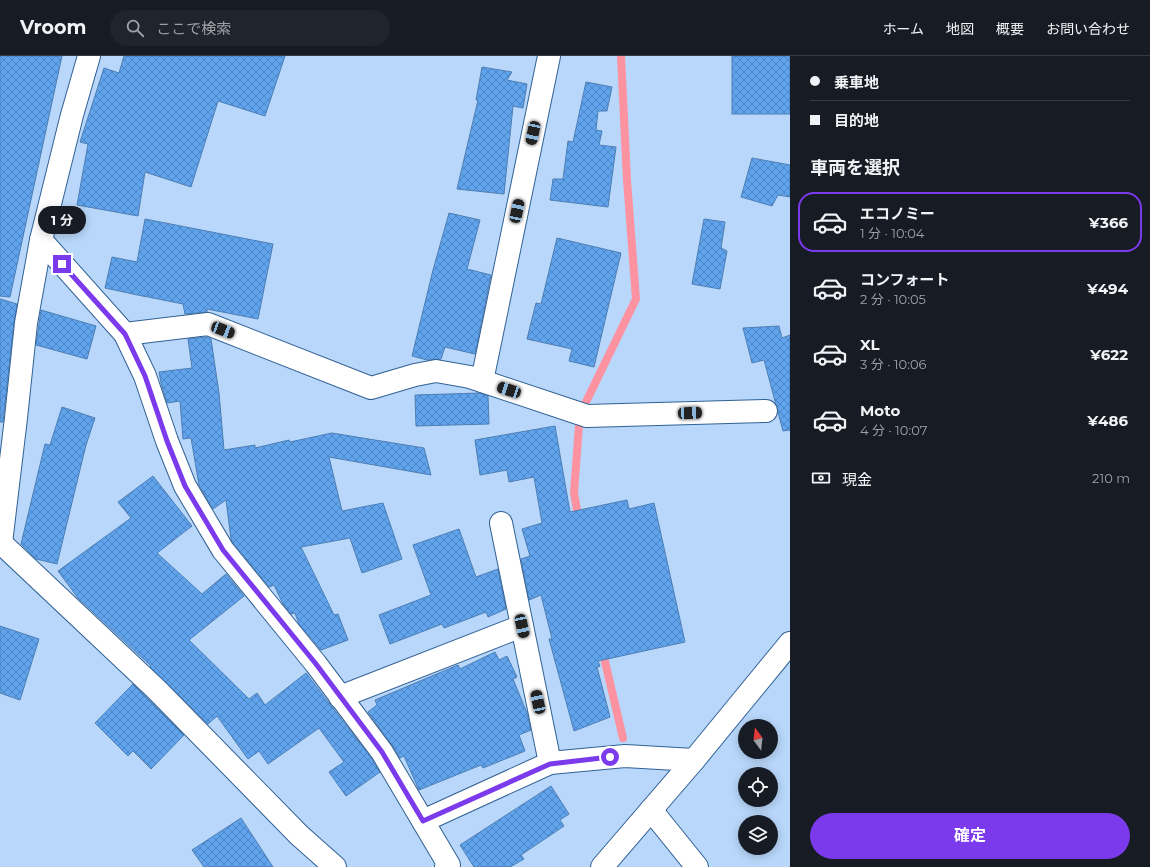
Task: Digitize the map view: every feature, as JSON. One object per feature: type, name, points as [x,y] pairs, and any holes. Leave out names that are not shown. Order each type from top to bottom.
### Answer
[{"type":"street","points":[[89,56],[72,115],[41,240],[26,323],[1,542],[157,690],[299,835],[335,867]]},
{"type":"street","points":[[482,381],[549,56]]},
{"type":"street","points":[[41,240],[125,334],[145,376],[167,441],[185,486],[223,550],[316,664],[382,752],[449,865],[446,867]]},
{"type":"street","points":[[125,334],[208,324],[371,388],[415,375],[436,371],[470,377],[582,414],[766,411]]},
{"type":"street","points":[[501,523],[550,764]]},
{"type":"street","points":[[340,697],[522,626]]},
{"type":"street","points":[[602,867],[694,760],[790,643]]},
{"type":"street","points":[[423,821],[550,764],[625,756],[694,760]]},
{"type":"street","points":[[651,810],[697,867]]},
{"type":"building","points":[[0,56],[62,56],[10,297],[0,296]]},
{"type":"building","points":[[124,56],[285,56],[265,116],[218,101],[191,187],[145,172],[138,216],[77,205],[88,144],[80,142],[104,68],[119,73]]},
{"type":"building","points":[[732,56],[790,56],[790,114],[732,114]]},
{"type":"building","points":[[482,67],[512,72],[507,80],[527,84],[523,108],[513,106],[504,194],[457,189],[478,100],[476,100]]},
{"type":"building","points":[[586,82],[612,87],[607,111],[598,111],[596,130],[602,131],[599,145],[616,147],[608,207],[550,200],[553,179],[563,179],[568,141],[573,142]]},
{"type":"building","points":[[752,158],[790,165],[790,197],[778,195],[772,206],[741,197]]},
{"type":"building","points":[[449,213],[480,220],[467,269],[491,275],[475,354],[445,347],[441,359],[427,360],[412,356],[433,270]]},
{"type":"building","points":[[145,219],[273,244],[258,319],[207,309],[207,312],[185,314],[183,304],[148,297],[148,294],[147,297],[105,288],[112,257],[137,262]]},
{"type":"building","points":[[704,219],[725,222],[721,248],[727,251],[720,289],[692,284]]},
{"type":"building","points":[[557,238],[621,253],[594,367],[569,361],[572,349],[527,339],[536,303],[541,304]]},
{"type":"building","points":[[0,299],[17,304],[3,422],[0,422]]},
{"type":"building","points":[[41,310],[96,326],[87,359],[36,345]]},
{"type":"building","points":[[779,326],[782,338],[790,335],[790,430],[783,431],[764,360],[752,363],[743,328]]},
{"type":"building","points":[[206,337],[211,339],[219,393],[224,450],[255,445],[255,448],[289,440],[290,442],[332,433],[424,448],[431,475],[329,457],[342,511],[383,503],[402,559],[362,573],[350,538],[301,547],[334,615],[338,614],[348,640],[321,650],[299,624],[295,613],[291,614],[283,604],[274,585],[269,587],[233,543],[231,539],[226,500],[213,509],[199,485],[191,438],[183,439],[180,401],[167,403],[159,372],[192,368],[188,339]]},
{"type":"building","points":[[480,393],[488,396],[489,424],[416,426],[415,395]]},
{"type":"building","points":[[62,407],[95,418],[86,445],[57,564],[36,559],[21,544],[45,444],[50,445]]},
{"type":"building","points":[[555,426],[570,512],[627,500],[629,509],[654,503],[685,642],[598,661],[600,666],[597,667],[610,717],[574,731],[549,639],[552,639],[541,595],[529,600],[521,559],[530,556],[522,529],[542,523],[534,477],[509,482],[507,470],[480,475],[475,440]]},
{"type":"building","points":[[153,476],[192,526],[157,553],[202,594],[226,574],[244,596],[189,640],[249,699],[257,693],[265,705],[306,673],[372,759],[380,772],[346,796],[329,772],[344,762],[319,728],[268,764],[259,751],[248,759],[217,716],[208,724],[150,667],[151,666],[78,598],[58,571],[131,518],[118,502]]},
{"type":"building","points":[[459,529],[476,577],[498,569],[506,609],[488,617],[486,612],[444,628],[442,624],[390,644],[379,615],[431,595],[413,545]]},
{"type":"building","points":[[0,626],[39,639],[20,700],[0,693]]},
{"type":"building","points":[[495,652],[499,660],[507,656],[517,677],[513,679],[527,713],[531,730],[519,735],[525,751],[483,768],[481,765],[419,790],[404,756],[400,758],[368,712],[377,705],[375,700],[458,665],[460,669]]},
{"type":"building","points":[[133,684],[184,735],[151,769],[133,751],[128,756],[95,723]]},
{"type":"building","points":[[551,786],[569,814],[560,820],[564,826],[521,855],[524,859],[510,867],[474,867],[460,845]]},
{"type":"building","points":[[241,818],[273,867],[204,867],[192,850]]},
{"type":"waterway","points":[[579,521],[574,493],[579,425],[586,402],[636,299],[627,180],[621,56]]},
{"type":"waterway","points":[[602,649],[623,738]]},
{"type":"route","points":[[62,264],[125,334],[145,376],[167,441],[185,486],[223,550],[316,664],[382,752],[423,821],[550,764],[610,757]]}]
